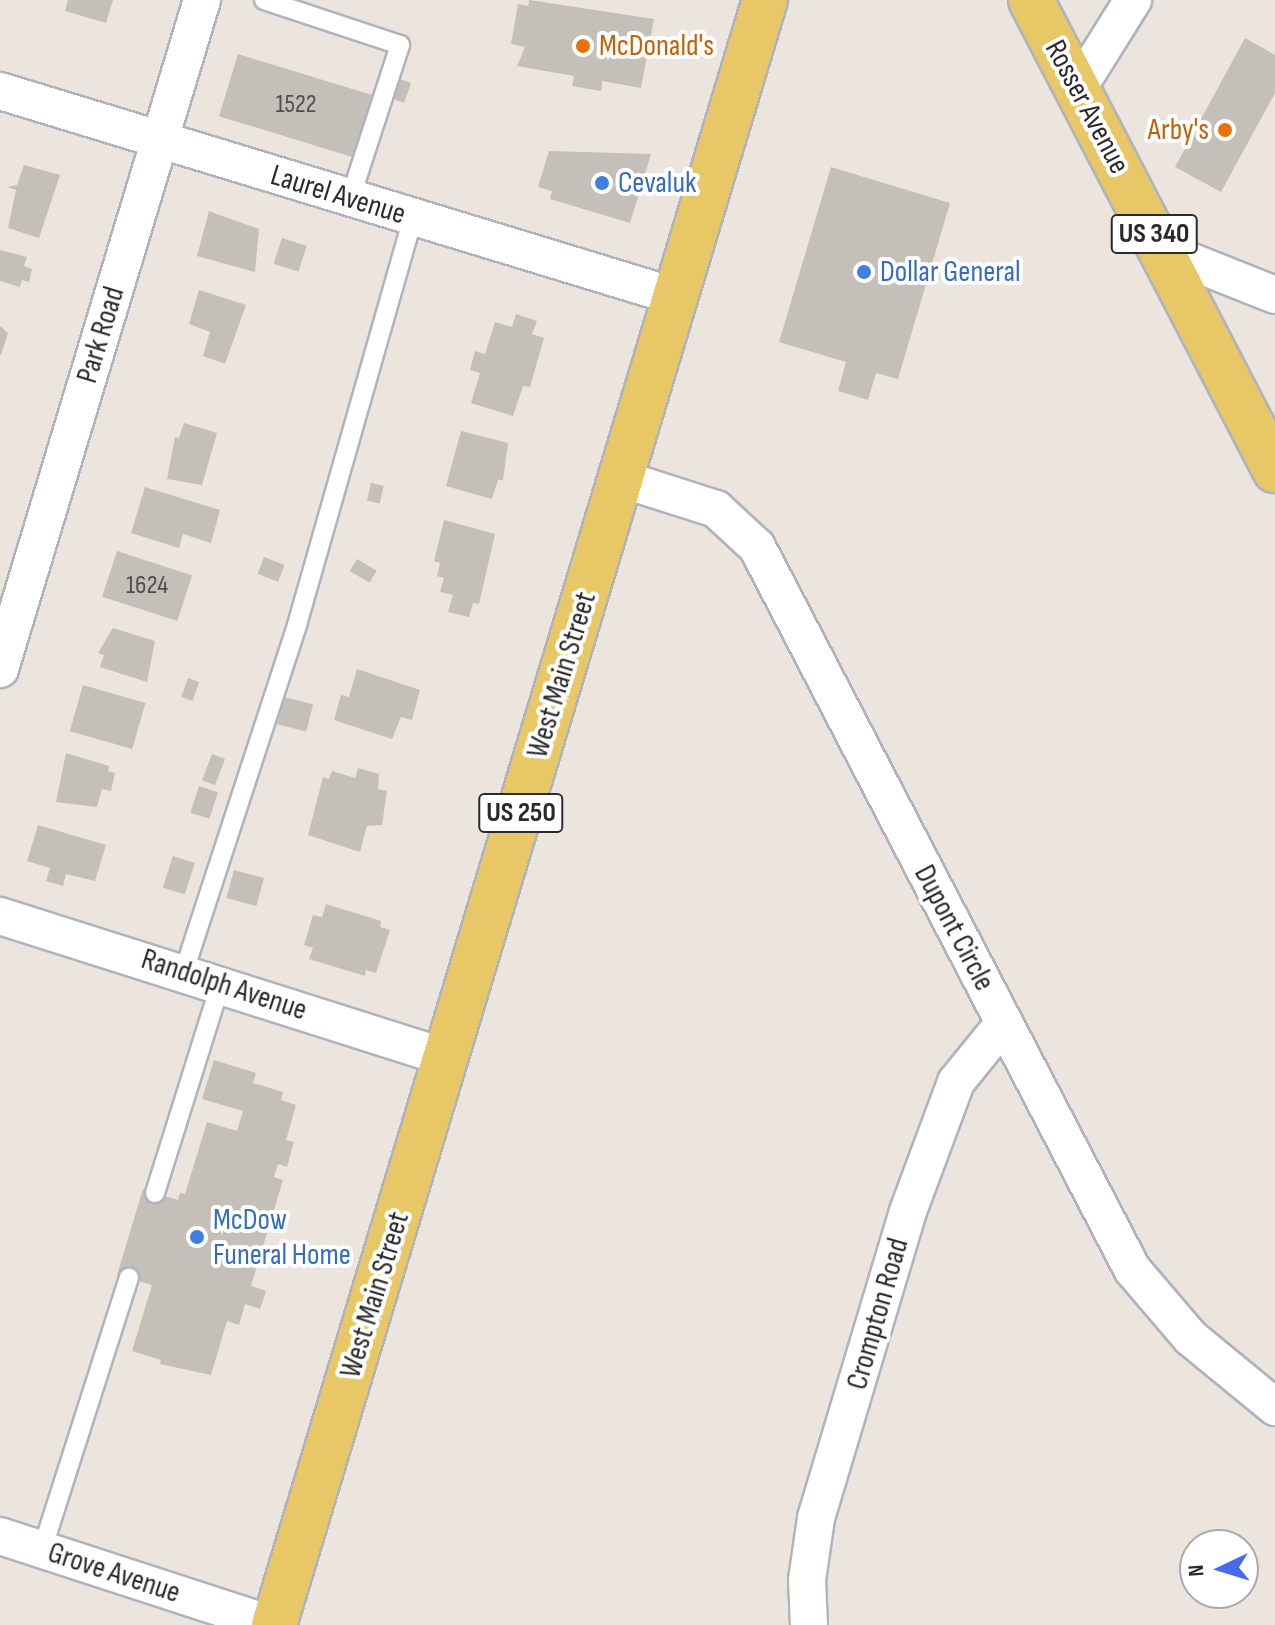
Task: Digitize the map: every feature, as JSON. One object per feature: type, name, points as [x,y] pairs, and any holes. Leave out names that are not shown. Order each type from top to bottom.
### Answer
[{"type":"main road","name":"Rosser Avenue","points":[[1031,0],[1275,470]]},
{"type":"main road","name":"West Main Street","points":[[274,1625],[765,3]]},
{"type":"street","name":"Park Road","points":[[0,669],[202,0]]},
{"type":"street","points":[[1078,88],[1133,0]]},
{"type":"street","name":"Laurel Avenue","points":[[0,91],[677,297]]},
{"type":"street","points":[[1162,250],[1275,295]]},
{"type":"street","name":"Dupont Circle","points":[[622,479],[716,509],[757,547],[1132,1269],[1191,1338],[1275,1407]]},
{"type":"street","name":"Randolph Avenue","points":[[0,916],[184,971],[447,1058]]},
{"type":"street","name":"Crompton Road","points":[[809,1625],[807,1580],[816,1518],[907,1214],[956,1082],[1004,1023]]},
{"type":"street","name":"Grove Avenue","points":[[0,1536],[274,1625]]},
{"type":"lane","points":[[264,0],[400,45],[350,199]]},
{"type":"lane","points":[[184,971],[297,625],[413,218]]},
{"type":"lane","points":[[155,1193],[221,983]]},
{"type":"lane","points":[[42,1550],[129,1278]]},
{"type":"building","points":[[68,0],[113,0],[106,23],[65,11]]},
{"type":"building","name":"McDonald's","points":[[529,0],[654,19],[641,88],[602,81],[601,91],[572,86],[574,76],[517,66],[525,47],[511,44],[518,4],[528,6]]},
{"type":"building","name":"Arby's","points":[[1245,38],[1275,55],[1275,93],[1221,192],[1175,167]]},
{"type":"building","points":[[238,54],[373,95],[354,157],[219,116]]},
{"type":"building","points":[[400,79],[411,83],[404,103],[393,99]]},
{"type":"building","points":[[549,151],[651,154],[630,223],[550,199],[552,191],[538,187]]},
{"type":"building","points":[[24,165],[60,175],[39,238],[8,228],[16,190],[7,187],[17,185]]},
{"type":"building","name":"Dollar General","points":[[831,167],[950,203],[898,379],[876,373],[868,400],[838,391],[846,362],[779,342]]},
{"type":"building","points":[[209,211],[259,229],[255,272],[197,256]]},
{"type":"building","points":[[282,238],[307,246],[298,272],[274,264]]},
{"type":"building","points":[[0,250],[27,257],[24,266],[32,269],[29,282],[22,280],[20,287],[0,281]]},
{"type":"building","points":[[199,290],[246,305],[225,364],[203,356],[210,332],[189,324]]},
{"type":"building","points":[[516,314],[537,321],[532,334],[544,338],[530,387],[523,386],[513,416],[471,403],[480,373],[470,370],[475,351],[485,354],[495,322],[512,327]]},
{"type":"building","points":[[0,326],[8,333],[1,355],[0,355]]},
{"type":"building","points":[[184,423],[217,433],[202,485],[167,479],[175,437],[179,438]]},
{"type":"building","points":[[461,431],[508,443],[503,480],[498,480],[492,499],[446,486]]},
{"type":"building","points":[[371,483],[384,486],[380,503],[367,501]]},
{"type":"building","points":[[145,487],[220,510],[211,543],[183,534],[179,548],[131,533]]},
{"type":"building","points":[[444,520],[495,534],[479,604],[473,603],[469,617],[448,612],[453,595],[440,592],[444,578],[437,576],[440,563],[434,561]]},
{"type":"building","points":[[117,551],[192,575],[177,621],[102,597]]},
{"type":"building","points":[[264,557],[285,565],[278,582],[258,574]]},
{"type":"building","points":[[357,559],[377,571],[370,583],[350,571]]},
{"type":"building","points":[[113,628],[155,641],[147,682],[100,667],[104,655],[98,653]]},
{"type":"building","points":[[357,669],[420,690],[412,720],[401,717],[392,739],[334,720],[341,695],[349,697]]},
{"type":"building","points":[[188,678],[199,682],[192,701],[181,697]]},
{"type":"building","points":[[83,685],[145,703],[132,749],[70,731]]},
{"type":"building","points":[[284,697],[313,704],[306,731],[277,724]]},
{"type":"building","points":[[66,753],[109,766],[108,771],[115,773],[111,791],[102,789],[97,807],[56,802]]},
{"type":"building","points":[[212,754],[225,759],[215,785],[202,780]]},
{"type":"building","points":[[358,768],[379,774],[378,789],[387,791],[382,825],[367,826],[360,852],[308,835],[323,777],[329,779],[332,771],[355,778]]},
{"type":"building","points":[[199,786],[218,792],[209,819],[190,813]]},
{"type":"building","points":[[38,825],[106,845],[95,881],[66,874],[63,886],[46,881],[50,868],[27,861]]},
{"type":"building","points":[[173,856],[195,863],[185,894],[163,887]]},
{"type":"building","points":[[234,870],[264,878],[256,906],[226,898]]},
{"type":"building","points":[[326,904],[381,921],[380,927],[390,930],[376,973],[366,970],[365,976],[309,959],[313,948],[304,945],[313,915],[322,917]]},
{"type":"building","name":"McDow Funeral Home","points":[[214,1060],[256,1073],[253,1083],[283,1092],[281,1100],[296,1105],[286,1140],[294,1142],[287,1167],[278,1164],[274,1177],[283,1180],[251,1286],[266,1291],[260,1309],[245,1304],[239,1325],[227,1321],[211,1375],[160,1364],[161,1360],[132,1351],[152,1285],[117,1275],[143,1189],[178,1200],[180,1193],[185,1194],[207,1122],[237,1131],[243,1111],[202,1099]]},
{"type":"place","name":"McDonald's","points":[[583,46]]},
{"type":"place","name":"Arby's","points":[[1225,130]]},
{"type":"place","name":"Cevaluk","points":[[602,183]]},
{"type":"place","name":"Dollar General","points":[[864,272]]},
{"type":"place","name":"McDow Funeral Home","points":[[197,1237]]}]
